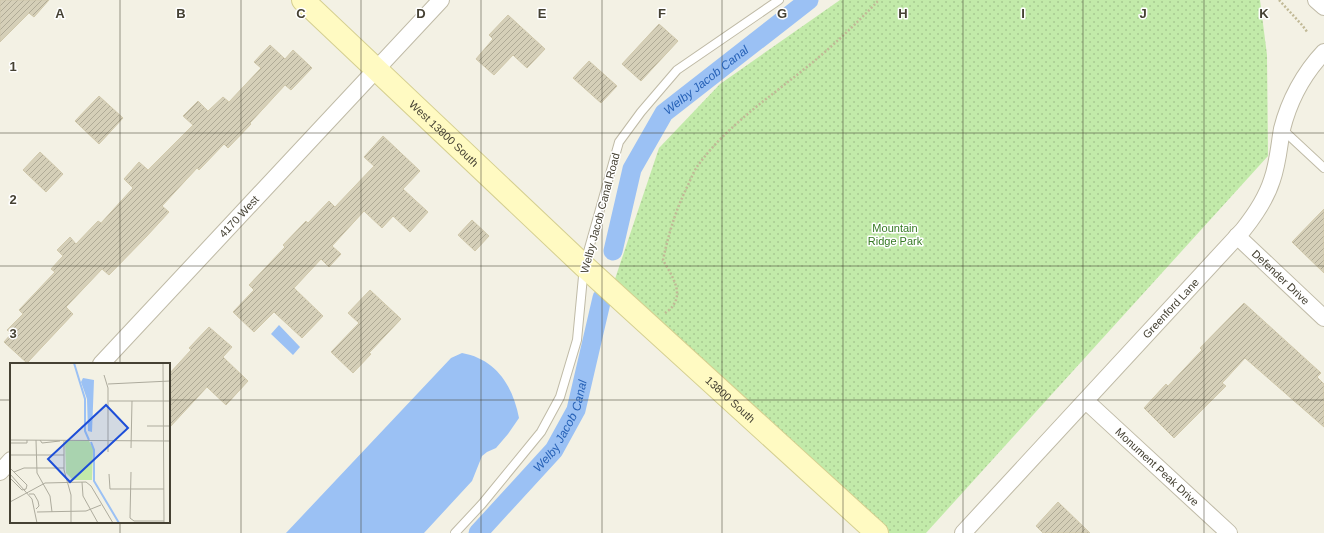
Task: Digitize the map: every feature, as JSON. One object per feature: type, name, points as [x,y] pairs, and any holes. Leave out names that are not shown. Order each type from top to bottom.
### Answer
[{"type":"street","name":"West 13800 South","points":[[303,0],[584,266]]},
{"type":"street","name":"4170 West","points":[[102,363],[441,0]]},
{"type":"street","points":[[1316,0],[1324,7]]},
{"type":"street","name":"Greenford Lane","points":[[963,533],[1252,219],[1266,194],[1276,165],[1282,129],[1288,109],[1307,73],[1324,52]]},
{"type":"street","name":"Defender Drive","points":[[1237,236],[1324,318]]},
{"type":"street","name":"13800 South","points":[[584,266],[877,533]]},
{"type":"street","name":"Monument Peak Drive","points":[[1086,401],[1229,533]]},
{"type":"street","points":[[0,472],[10,461]]},
{"type":"lane","name":"Welby Jacob Canal Road","points":[[455,533],[482,504],[541,432],[560,397],[577,340],[584,266],[619,142],[641,112],[677,70],[779,0]]},
{"type":"lane","points":[[1282,129],[1324,168]]},
{"type":"path","points":[[665,313],[674,305],[678,294],[674,279],[663,260],[670,226],[680,201],[698,165],[726,132],[804,69],[854,26],[879,0]]},
{"type":"path","points":[[1279,0],[1308,33]]},
{"type":"green space","name":"Mountain Ridge Park","points":[[840,0],[1260,0],[1267,55],[1268,156],[926,533],[888,533],[615,279],[659,148],[720,84]]},
{"type":"water","points":[[279,325],[300,347],[293,355],[271,334]]},
{"type":"water","points":[[462,353],[474,356],[484,361],[501,376],[512,395],[519,418],[496,448],[482,456],[472,481],[424,533],[286,533],[451,358]]},
{"type":"building","points":[[0,0],[49,0],[34,17],[29,13],[0,42]]},
{"type":"building","points":[[508,15],[545,49],[527,68],[513,55],[494,75],[476,59],[493,39],[489,35]]},
{"type":"building","points":[[659,24],[678,41],[641,81],[622,64]]},
{"type":"building","points":[[270,45],[285,59],[293,50],[312,68],[291,90],[285,85],[228,148],[224,144],[199,170],[197,168],[162,206],[169,212],[109,275],[102,269],[66,307],[73,314],[27,363],[4,342],[11,334],[7,330],[23,314],[19,310],[55,272],[51,269],[63,256],[57,250],[70,237],[76,244],[98,221],[101,223],[133,188],[124,179],[139,162],[148,170],[193,125],[183,116],[198,101],[208,111],[223,97],[229,102],[261,68],[254,62]]},
{"type":"building","points":[[589,61],[617,86],[601,103],[573,78]]},
{"type":"building","points":[[99,96],[123,118],[99,144],[75,121]]},
{"type":"building","points":[[383,136],[420,171],[403,189],[428,212],[410,232],[393,216],[382,228],[364,211],[332,246],[341,254],[329,267],[321,259],[294,288],[323,316],[302,338],[274,312],[254,332],[233,312],[254,290],[249,285],[285,247],[283,245],[306,221],[308,223],[329,201],[335,207],[374,166],[364,157]]},
{"type":"building","points":[[40,152],[63,174],[46,192],[23,170]]},
{"type":"building","points":[[1324,209],[1324,273],[1292,242]]},
{"type":"building","points":[[472,220],[489,236],[475,251],[458,235]]},
{"type":"building","points":[[370,290],[401,319],[369,353],[371,354],[353,373],[331,352],[359,323],[348,313]]},
{"type":"building","points":[[1244,303],[1321,373],[1317,377],[1324,384],[1324,427],[1245,358],[1222,383],[1226,386],[1174,438],[1144,408],[1166,384],[1168,386],[1202,350],[1200,348]]},
{"type":"building","points":[[209,327],[232,347],[223,357],[248,381],[226,405],[207,387],[170,427],[170,373],[191,350],[189,348]]},
{"type":"building","points":[[1058,502],[1090,533],[1043,533],[1036,526]]},
{"type":"waterway","name":"Welby Jacob Canal","points":[[613,251],[632,169],[664,113],[809,0]]},
{"type":"waterway","name":"Welby Jacob Canal","points":[[478,533],[554,450],[576,410],[602,298]]}]
